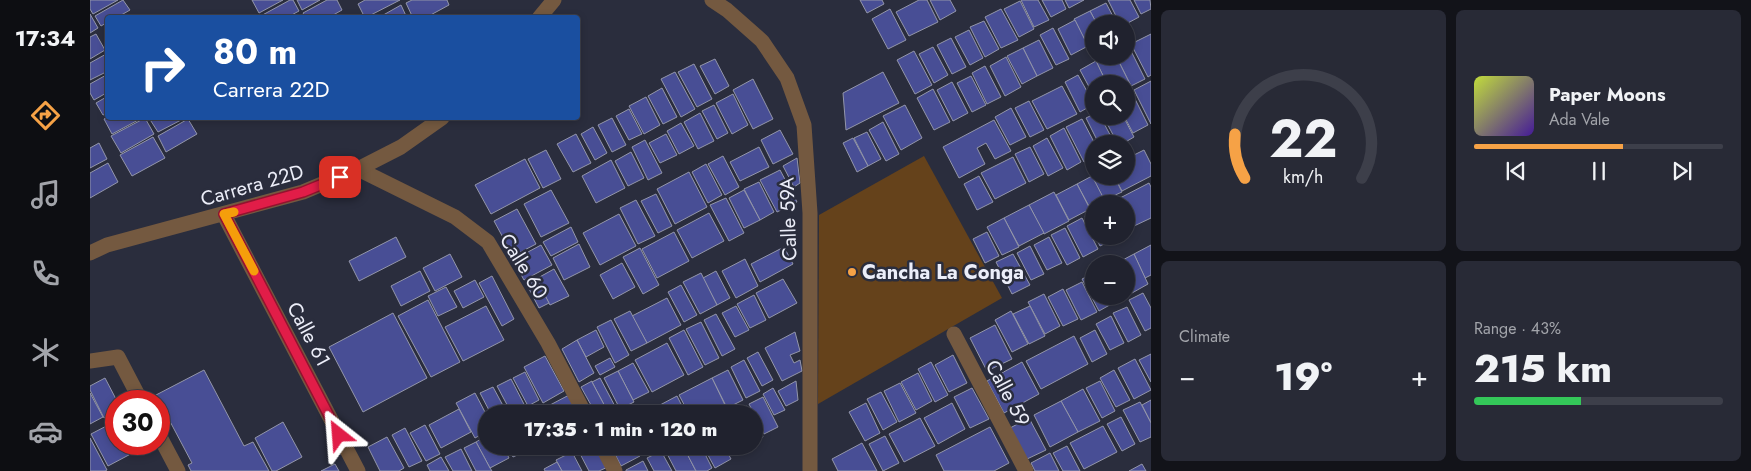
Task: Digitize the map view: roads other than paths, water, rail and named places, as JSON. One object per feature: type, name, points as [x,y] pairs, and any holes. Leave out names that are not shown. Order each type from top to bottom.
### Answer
[{"type":"street","points":[[542,15],[554,0]]},
{"type":"street","name":"Calle 59A","points":[[712,0],[762,41],[787,78],[804,126],[810,213],[810,471]]},
{"type":"street","name":"Carrera 22D","points":[[90,253],[107,245],[303,192],[358,169],[400,147],[439,120]]},
{"type":"street","name":"Calle 60","points":[[358,169],[455,217],[488,242],[548,343],[581,405]]},
{"type":"street","name":"Calle 61","points":[[224,214],[358,471]]},
{"type":"street","name":"Calle 59","points":[[954,334],[1026,471]]},
{"type":"street","points":[[90,361],[118,357],[135,390]]},
{"type":"street","points":[[170,455],[178,471]]},
{"type":"street","points":[[607,455],[615,471]]},
{"type":"place","name":"Cancha La Conga","points":[[852,272]]}]
